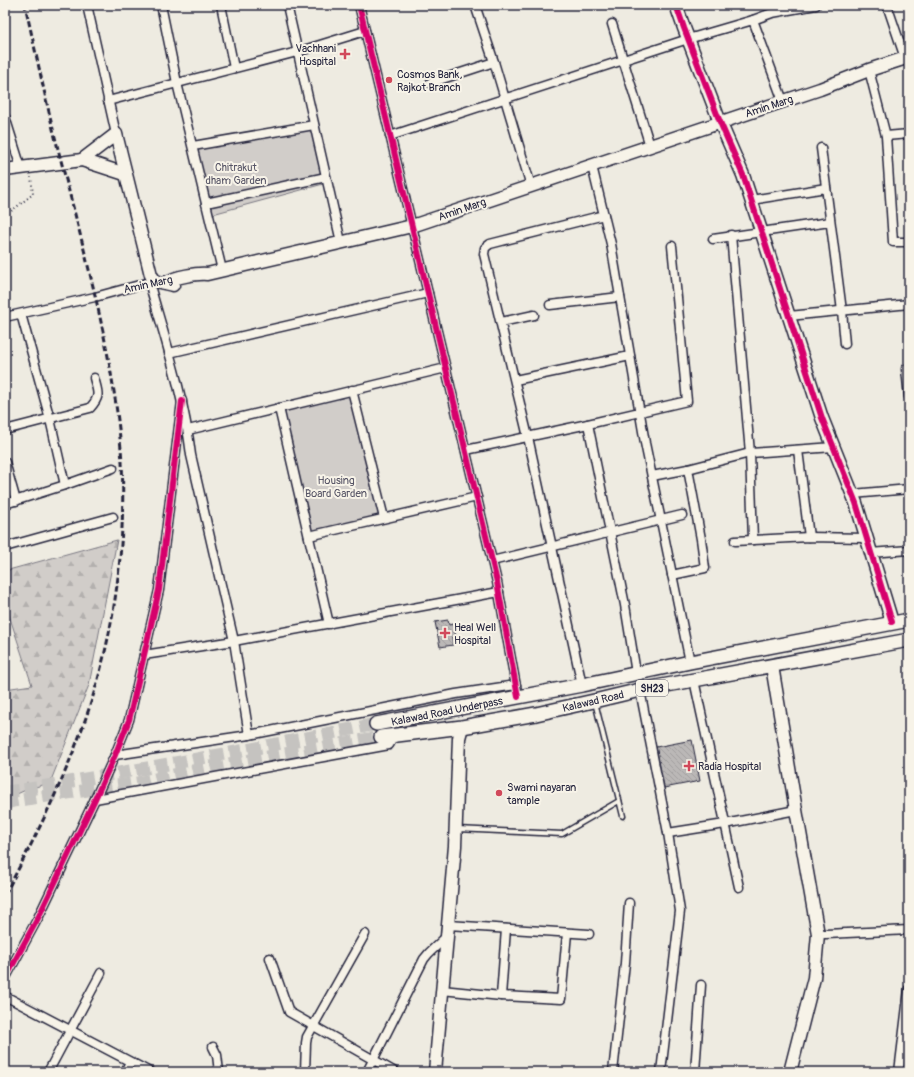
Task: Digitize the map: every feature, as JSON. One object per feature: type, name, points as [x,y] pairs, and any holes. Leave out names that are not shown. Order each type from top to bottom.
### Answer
[{"type":"main road","name":"Kalawad Road","points":[[517,691],[582,685],[690,662],[892,622],[909,620]]},
{"type":"main road","name":"Kalawad Road","points":[[395,735],[462,727],[536,714],[640,690],[909,640]]},
{"type":"main road","name":"Kalawad Road Underpass","points":[[376,724],[517,691]]},
{"type":"main road","name":"Kalawad Road Underpass","points":[[381,737],[395,735]]},
{"type":"street","points":[[87,5],[125,174],[151,275],[157,282],[169,353],[182,400],[192,455],[234,641],[249,735]]},
{"type":"street","points":[[161,5],[177,83],[222,270]]},
{"type":"street","points":[[221,5],[234,68]]},
{"type":"street","points":[[287,5],[341,242]]},
{"type":"street","points":[[115,755],[249,735],[456,694],[517,691],[492,561],[359,5]]},
{"type":"street","points":[[475,5],[494,62],[531,186]]},
{"type":"street","points":[[676,5],[720,122],[743,175],[822,418],[853,494],[892,622]]},
{"type":"street","points":[[390,136],[772,13],[816,5]]},
{"type":"street","points":[[887,5],[907,57]]},
{"type":"street","points":[[753,20],[783,101]]},
{"type":"street","points":[[612,24],[650,146]]},
{"type":"street","points":[[108,101],[297,52],[365,31]]},
{"type":"street","name":"Amin Marg","points":[[5,317],[157,282],[173,285],[203,279],[207,274],[222,270],[412,226],[820,89],[907,57]]},
{"type":"street","points":[[430,83],[494,62]]},
{"type":"street","points":[[869,70],[886,136],[893,242],[909,242]]},
{"type":"street","points":[[5,116],[26,168]]},
{"type":"street","points":[[192,146],[314,125]]},
{"type":"street","points":[[82,160],[116,134]]},
{"type":"street","points":[[886,136],[909,134]]},
{"type":"street","points":[[821,148],[845,344]]},
{"type":"street","points":[[5,170],[82,160],[125,174]]},
{"type":"street","points":[[592,166],[611,244],[652,476],[690,662]]},
{"type":"street","points":[[206,203],[326,176]]},
{"type":"street","points":[[751,200],[826,188]]},
{"type":"street","points":[[582,685],[528,437],[484,254],[485,248],[490,244],[604,215]]},
{"type":"street","points":[[713,239],[731,235],[830,222]]},
{"type":"street","points":[[731,235],[750,453],[753,540]]},
{"type":"street","points":[[466,450],[687,401],[672,246]]},
{"type":"street","points":[[169,353],[428,293]]},
{"type":"street","points":[[550,305],[620,297]]},
{"type":"street","points":[[789,316],[909,304]]},
{"type":"street","points":[[21,314],[50,419],[65,485]]},
{"type":"street","points":[[501,322],[534,314]]},
{"type":"street","points":[[515,380],[630,356]]},
{"type":"street","points":[[188,430],[446,368]]},
{"type":"street","points":[[909,369],[906,369],[909,397]]},
{"type":"street","points":[[5,430],[90,408],[98,398],[94,378]]},
{"type":"street","points":[[352,390],[384,518]]},
{"type":"street","points":[[5,979],[38,918],[96,799],[129,720],[159,590],[182,400]]},
{"type":"street","points":[[279,408],[329,624]]},
{"type":"street","points":[[588,424],[636,673]]},
{"type":"street","points":[[652,476],[688,469],[750,453],[834,446]]},
{"type":"street","points":[[798,450],[809,537]]},
{"type":"street","points":[[5,462],[16,501]]},
{"type":"street","points":[[5,504],[113,468]]},
{"type":"street","points":[[672,575],[705,568],[688,469]]},
{"type":"street","points":[[853,494],[909,489]]},
{"type":"street","points":[[309,536],[477,497]]},
{"type":"street","points":[[492,561],[682,515]]},
{"type":"street","points":[[5,547],[114,516]]},
{"type":"street","points":[[735,541],[809,537],[866,538]]},
{"type":"street","points":[[870,553],[909,550]]},
{"type":"street","points":[[144,655],[234,641],[499,592]]},
{"type":"street","points":[[772,666],[818,934],[813,984],[790,1072]]},
{"type":"street","points":[[694,680],[738,888]]},
{"type":"street","points":[[640,690],[668,833],[680,911],[661,1072]]},
{"type":"street","points":[[435,1072],[456,829],[459,738],[462,727]]},
{"type":"street","points":[[96,799],[389,745],[395,735]]},
{"type":"street","points":[[668,833],[725,824],[796,810]]},
{"type":"street","points":[[613,1072],[625,963],[629,903]]},
{"type":"street","points":[[501,996],[506,929]]},
{"type":"street","points":[[368,1072],[424,959],[448,930],[506,929],[588,934]]},
{"type":"street","points":[[818,934],[909,930]]},
{"type":"street","points":[[442,990],[501,996],[561,999],[567,933]]},
{"type":"street","points":[[305,1072],[306,1043],[365,934]]},
{"type":"street","points":[[270,958],[289,1012],[373,1061],[395,1072]]},
{"type":"street","points":[[48,1072],[101,973]]},
{"type":"street","points":[[695,1072],[701,985]]},
{"type":"street","points":[[899,1072],[909,991]]},
{"type":"street","points":[[5,996],[150,1072]]},
{"type":"street","points":[[213,1047],[217,1055],[219,1072]]},
{"type":"street","points":[[125,1072],[130,1062]]},
{"type":"lane","points":[[594,701],[623,816]]},
{"type":"lane","points":[[456,829],[562,834],[619,801]]},
{"type":"path","points":[[5,216],[33,194],[26,168]]},
{"type":"green space","name":"Chitrakut dham Garden","points":[[314,125],[327,183],[209,215],[193,146]]},
{"type":"green space","name":"Housing Board Garden","points":[[352,390],[384,518],[309,536],[279,408]]},
{"type":"green space","points":[[117,540],[89,685],[50,783],[28,789],[5,798],[5,689],[32,685],[5,603],[5,571]]},
{"type":"building","points":[[448,620],[449,625],[453,624],[456,637],[452,637],[453,645],[440,647],[435,622]]},
{"type":"building","points":[[692,740],[700,781],[664,788],[656,747]]},
{"type":"tunnel","points":[[5,792],[30,789],[252,749],[376,724]]},
{"type":"tunnel","points":[[5,804],[13,801],[137,783],[211,767],[381,737]]},
{"type":"railway","points":[[5,894],[62,780],[95,691],[109,636],[117,586],[123,512],[122,462],[113,383],[106,344],[88,265],[49,113],[25,5]]},
{"type":"cycle path","points":[[359,5],[497,582],[518,697]]},
{"type":"cycle path","points":[[676,5],[720,122],[743,175],[822,418],[856,503],[892,622]]},
{"type":"cycle path","points":[[5,979],[38,918],[95,799],[129,720],[159,590],[182,401]]},
{"type":"place","name":"Vachhani Hospital","points":[[345,54]]},
{"type":"place","name":"Cosmos Bank, Rajkot Branch","points":[[389,80]]},
{"type":"place","name":"Heal Well Hospital","points":[[445,633]]},
{"type":"place","name":"Radia Hospital","points":[[689,766]]},
{"type":"place","name":"Swami nayaran tample","points":[[499,793]]}]
